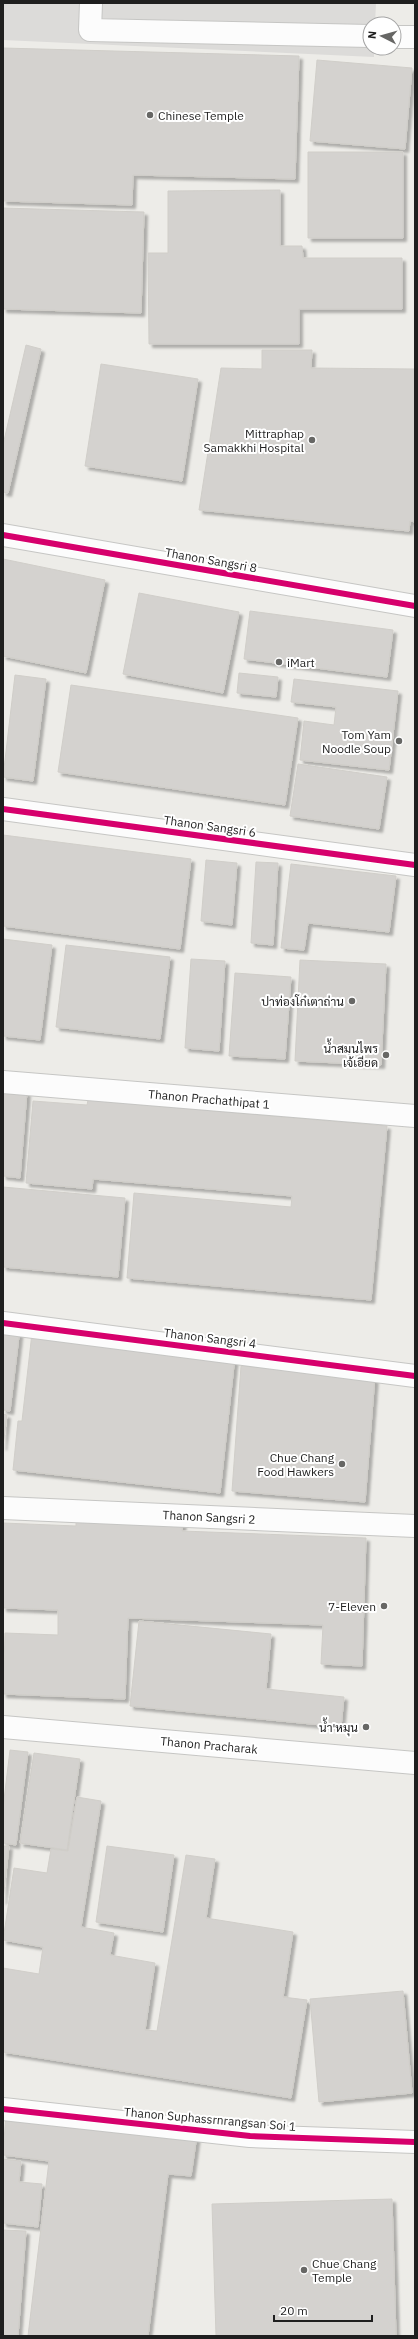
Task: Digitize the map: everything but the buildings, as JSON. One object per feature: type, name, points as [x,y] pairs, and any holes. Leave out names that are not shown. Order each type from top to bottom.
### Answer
[{"type":"street","points":[[91,3],[90,30],[362,36]]},
{"type":"street","points":[[402,37],[415,37]]},
{"type":"street","name":"Thanon Sangsri 8","points":[[3,535],[415,606]]},
{"type":"street","name":"Thanon Sangsri 6","points":[[3,810],[415,865]]},
{"type":"street","name":"Thanon Prachathipat 1","points":[[3,1082],[415,1116]]},
{"type":"street","name":"Thanon Sangsri 4","points":[[3,1323],[415,1376]]},
{"type":"street","name":"Thanon Sangsri 2","points":[[3,1508],[415,1526]]},
{"type":"street","name":"Thanon Pracharak","points":[[3,1727],[415,1762]]},
{"type":"street","name":"Thanon Suphassrnrangsan Soi 1","points":[[3,2109],[250,2136],[415,2142]]},
{"type":"shaded area","points":[[3,3],[376,3],[375,16],[362,16],[362,56],[374,57],[3,40]]},
{"type":"cycle path","points":[[3,535],[415,606]]},
{"type":"cycle path","points":[[3,809],[415,865]]},
{"type":"cycle path","points":[[3,1323],[415,1376]]},
{"type":"cycle path","points":[[3,2109],[250,2136],[415,2142]]},
{"type":"place","name":"Chinese Temple","points":[[150,115]]},
{"type":"place","name":"Mittraphap Samakkhi Hospital","points":[[312,440]]},
{"type":"place","name":"iMart","points":[[279,662]]},
{"type":"place","name":"Tom Yam Noodle Soup","points":[[399,741]]},
{"type":"place","name":"ปาท่องโก๋เตาถ่าน","points":[[352,1001]]},
{"type":"place","name":"น้ำสมุนไพร เจ้เอียด","points":[[386,1055]]},
{"type":"place","name":"Chue Chang Food Hawkers","points":[[342,1464]]},
{"type":"place","name":"7-Eleven","points":[[384,1606]]},
{"type":"place","name":"น้ำ'หมุน","points":[[366,1727]]},
{"type":"place","name":"Chue Chang Temple","points":[[304,2270]]}]
